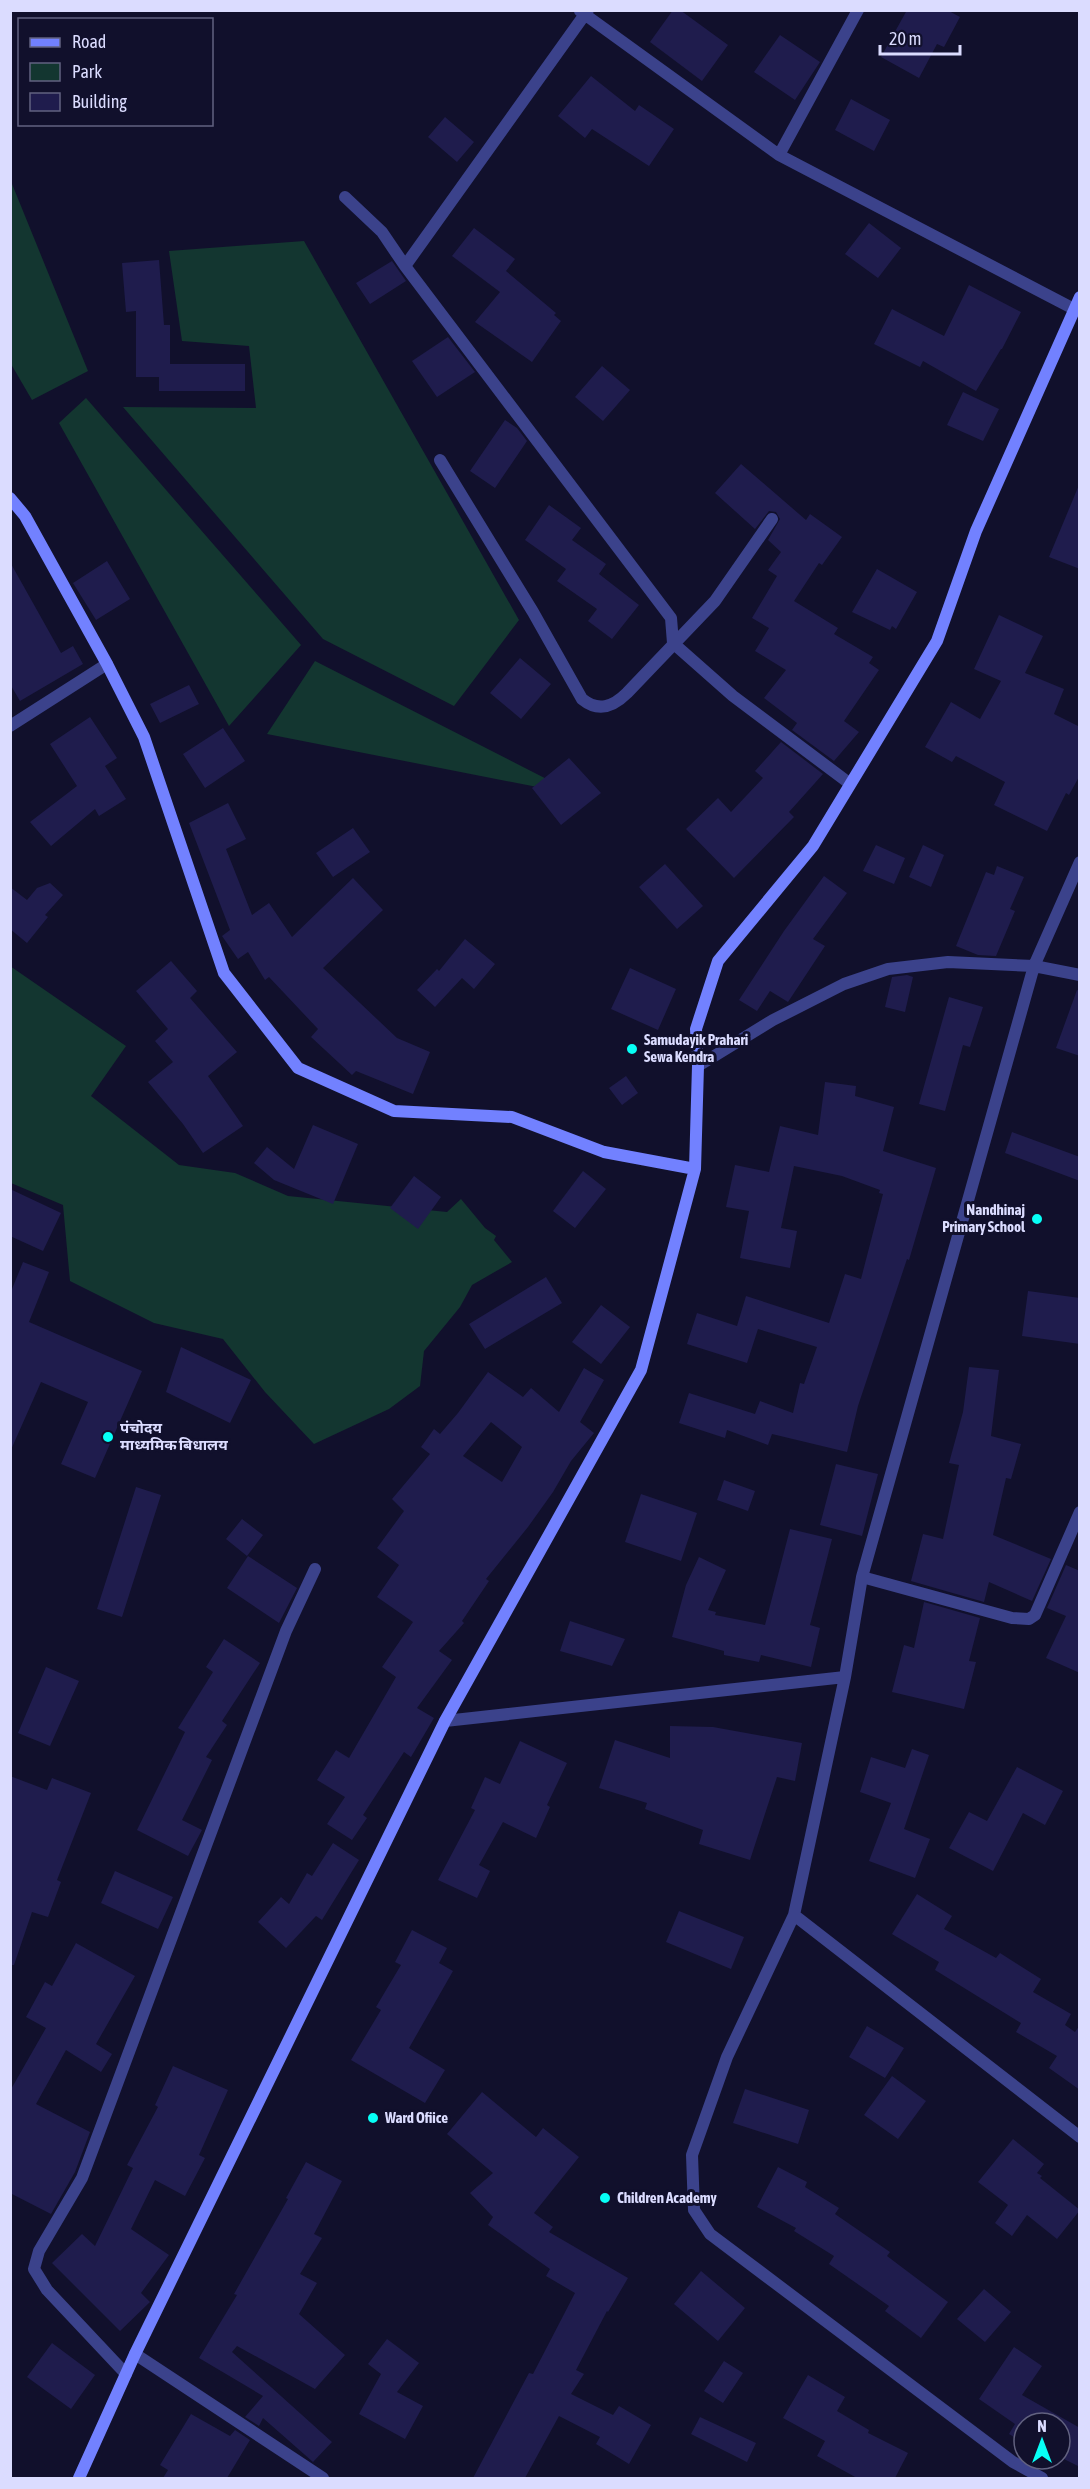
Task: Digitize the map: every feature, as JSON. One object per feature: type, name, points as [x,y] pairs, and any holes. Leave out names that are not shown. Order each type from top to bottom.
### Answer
[{"type":"street","points":[[779,155],[858,10]]},
{"type":"street","points":[[79,2478],[135,2354],[445,1721],[641,1370],[695,1169],[699,1066],[696,1029],[718,961],[813,846],[937,640],[976,531],[1077,303],[779,155],[584,12],[405,266]]},
{"type":"street","points":[[345,196],[381,232],[671,618],[673,643],[733,696],[849,783]]},
{"type":"street","points":[[440,460],[533,612],[582,699],[590,705],[616,704],[715,602],[772,519]]},
{"type":"street","points":[[10,498],[25,516],[107,664],[144,737],[224,973],[298,1068],[394,1111],[512,1118],[604,1152],[695,1169]]},
{"type":"street","points":[[10,726],[107,664]]},
{"type":"street","points":[[1042,2478],[1013,2462],[710,2234],[694,2210],[692,2155],[728,2057],[794,1915],[845,1677],[862,1578],[1034,966],[1080,862]]},
{"type":"street","points":[[699,1066],[773,1020],[844,984],[888,969],[948,962],[1034,966],[1080,975]]},
{"type":"street","points":[[862,1578],[1012,1618],[1029,1619],[1035,1615],[1080,1512]]},
{"type":"street","points":[[126,2374],[47,2290],[34,2269],[39,2251],[82,2178],[286,1631],[315,1569]]},
{"type":"street","points":[[445,1721],[845,1677]]},
{"type":"street","points":[[794,1915],[1080,2137]]},
{"type":"street","points":[[135,2354],[323,2478]]},
{"type":"green space","points":[[10,179],[88,371],[32,400],[11,364]]},
{"type":"green space","points":[[304,241],[519,620],[454,706],[323,639],[123,407],[256,408],[249,346],[182,341],[169,251]]},
{"type":"green space","points":[[86,398],[301,645],[229,726],[59,423]]},
{"type":"green space","points":[[315,661],[578,795],[267,734]]},
{"type":"green space","points":[[10,966],[126,1046],[91,1096],[179,1165],[235,1173],[288,1196],[447,1212],[461,1199],[485,1228],[496,1236],[494,1240],[512,1262],[472,1285],[460,1307],[424,1351],[420,1386],[389,1409],[314,1444],[265,1392],[223,1339],[154,1323],[70,1281],[63,1205],[11,1183]]},
{"type":"building","points":[[673,10],[680,10],[728,45],[702,81],[650,42]]},
{"type":"building","points":[[907,10],[947,10],[960,17],[944,47],[937,44],[919,78],[881,57]]},
{"type":"building","points":[[780,35],[820,62],[795,100],[754,72]]},
{"type":"building","points":[[591,76],[635,111],[639,105],[674,129],[649,166],[592,129],[585,138],[558,116]]},
{"type":"building","points":[[851,99],[890,120],[874,151],[835,130]]},
{"type":"building","points":[[445,117],[474,142],[457,162],[428,137]]},
{"type":"building","points":[[869,223],[901,248],[878,278],[845,254]]},
{"type":"building","points":[[474,228],[515,259],[506,271],[556,313],[554,315],[561,321],[532,362],[475,322],[500,292],[452,256]]},
{"type":"building","points":[[159,260],[164,325],[170,325],[170,364],[245,364],[245,391],[159,391],[159,377],[136,377],[136,311],[126,312],[122,263]]},
{"type":"building","points":[[392,261],[406,281],[370,304],[356,283]]},
{"type":"building","points":[[969,285],[1021,312],[1002,349],[976,391],[923,361],[920,367],[874,344],[892,309],[944,336]]},
{"type":"building","points":[[448,337],[475,372],[437,397],[412,361]]},
{"type":"building","points":[[602,366],[630,390],[603,421],[575,397]]},
{"type":"building","points":[[963,392],[999,409],[983,441],[947,425]]},
{"type":"building","points":[[505,420],[517,428],[527,441],[495,488],[470,471]]},
{"type":"building","points":[[741,464],[806,520],[810,514],[842,537],[822,565],[819,563],[794,601],[838,628],[834,634],[873,657],[869,663],[879,670],[844,721],[859,732],[834,761],[792,730],[797,723],[764,698],[786,670],[755,651],[769,628],[752,618],[777,576],[768,570],[781,552],[768,540],[780,519],[776,512],[769,511],[755,529],[715,493]]},
{"type":"building","points":[[1080,485],[1080,569],[1049,557]]},
{"type":"building","points":[[549,505],[581,528],[572,540],[606,564],[599,574],[639,605],[612,639],[588,621],[597,609],[557,581],[566,569],[525,540]]},
{"type":"building","points":[[107,561],[130,599],[96,620],[73,583]]},
{"type":"building","points":[[10,562],[61,653],[73,646],[83,664],[20,701],[10,684]]},
{"type":"building","points":[[877,569],[917,592],[896,629],[892,626],[890,630],[852,612]]},
{"type":"building","points":[[999,615],[1043,636],[1025,673],[1064,689],[1054,714],[1080,727],[1080,775],[1069,795],[1066,793],[1047,831],[994,805],[1005,782],[956,756],[952,762],[925,747],[951,702],[980,719],[1001,681],[974,669]]},
{"type":"building","points":[[520,658],[551,684],[521,719],[490,693]]},
{"type":"building","points":[[189,685],[199,704],[160,723],[150,704]]},
{"type":"building","points":[[90,717],[117,758],[105,766],[126,799],[99,816],[95,809],[51,846],[30,822],[77,786],[50,744]]},
{"type":"building","points":[[223,728],[245,761],[205,788],[183,754]]},
{"type":"building","points":[[781,742],[823,774],[789,812],[794,817],[734,878],[686,829],[718,798],[731,812],[763,778],[755,771]]},
{"type":"building","points":[[569,758],[601,793],[561,825],[532,788]]},
{"type":"building","points":[[228,803],[246,839],[226,849],[252,915],[269,903],[292,937],[353,878],[383,910],[323,968],[397,1038],[430,1052],[413,1094],[356,1071],[352,1075],[311,1037],[318,1029],[269,977],[265,980],[248,952],[238,959],[222,936],[230,930],[189,823]]},
{"type":"building","points":[[353,828],[370,852],[333,877],[316,853]]},
{"type":"building","points":[[876,845],[905,858],[894,884],[863,871]]},
{"type":"building","points":[[923,845],[944,855],[931,887],[909,877]]},
{"type":"building","points":[[665,864],[703,906],[677,929],[639,887]]},
{"type":"building","points":[[997,866],[1024,877],[1010,909],[1015,911],[996,956],[978,955],[956,946],[986,872],[994,875]]},
{"type":"building","points":[[824,876],[847,893],[813,939],[825,946],[788,1002],[770,991],[757,1011],[739,1000],[784,931]]},
{"type":"building","points":[[50,883],[63,895],[45,915],[48,917],[27,943],[10,929],[10,887],[27,900],[37,888]]},
{"type":"building","points":[[465,939],[495,964],[474,989],[462,978],[435,1007],[417,990],[437,969],[439,971]]},
{"type":"building","points":[[171,961],[197,991],[190,998],[237,1052],[208,1076],[243,1126],[203,1153],[183,1124],[148,1082],[173,1062],[155,1041],[168,1029],[136,991]]},
{"type":"building","points":[[630,968],[676,989],[658,1030],[611,1009]]},
{"type":"building","points":[[907,975],[913,977],[905,1012],[885,1007],[892,977]]},
{"type":"building","points":[[1077,990],[1080,991],[1080,1056],[1056,1048]]},
{"type":"building","points":[[949,997],[983,1007],[970,1047],[963,1045],[945,1111],[919,1104]]},
{"type":"building","points":[[626,1076],[638,1093],[622,1105],[609,1088]]},
{"type":"building","points":[[825,1082],[856,1086],[855,1096],[894,1107],[883,1151],[936,1168],[909,1260],[907,1259],[858,1406],[847,1452],[772,1434],[768,1445],[727,1430],[725,1438],[679,1423],[689,1393],[755,1414],[760,1401],[793,1413],[800,1383],[804,1384],[817,1347],[758,1329],[747,1363],[687,1344],[697,1313],[737,1326],[746,1296],[829,1323],[845,1274],[861,1279],[883,1194],[879,1193],[880,1190],[842,1176],[794,1166],[781,1228],[797,1231],[790,1268],[740,1258],[749,1211],[726,1207],[735,1165],[769,1172],[780,1126],[818,1135]]},
{"type":"building","points":[[313,1125],[358,1144],[333,1204],[274,1180],[254,1163],[267,1147],[294,1169]]},
{"type":"building","points":[[1012,1132],[1080,1157],[1080,1181],[1005,1153]]},
{"type":"building","points":[[583,1171],[606,1189],[575,1228],[553,1211]]},
{"type":"building","points":[[414,1176],[441,1197],[418,1229],[390,1208]]},
{"type":"building","points":[[10,1189],[61,1213],[43,1251],[10,1236]]},
{"type":"building","points":[[23,1262],[49,1272],[29,1322],[142,1371],[95,1478],[61,1464],[88,1402],[41,1382],[10,1452],[10,1294]]},
{"type":"building","points":[[546,1277],[562,1303],[485,1349],[469,1324]]},
{"type":"building","points":[[1028,1291],[1080,1298],[1080,1344],[1022,1336]]},
{"type":"building","points":[[601,1305],[630,1327],[601,1364],[572,1342]]},
{"type":"building","points":[[181,1347],[251,1380],[230,1423],[166,1392]]},
{"type":"building","points":[[969,1367],[999,1370],[991,1436],[1021,1444],[1011,1479],[1006,1478],[993,1535],[1051,1559],[1032,1601],[989,1582],[984,1602],[911,1581],[923,1534],[943,1539],[959,1465],[949,1463],[963,1412]]},
{"type":"building","points":[[584,1368],[604,1380],[580,1422],[594,1433],[571,1461],[553,1492],[528,1527],[486,1579],[489,1581],[462,1621],[464,1623],[439,1651],[452,1660],[417,1708],[434,1718],[411,1757],[404,1752],[363,1815],[367,1818],[352,1840],[327,1824],[345,1797],[317,1780],[336,1750],[349,1758],[396,1677],[382,1667],[413,1622],[377,1597],[399,1565],[377,1548],[404,1511],[392,1499],[430,1454],[421,1447],[434,1429],[440,1434],[488,1372],[523,1397],[531,1388],[559,1412]],"holes":[[[491,1422],[522,1447],[502,1482],[463,1456]]]},
{"type":"building","points":[[836,1464],[878,1474],[862,1536],[820,1525]]},
{"type":"building","points":[[724,1480],[755,1491],[748,1511],[717,1500]]},
{"type":"building","points":[[136,1487],[161,1495],[122,1617],[97,1609]]},
{"type":"building","points":[[641,1494],[697,1513],[681,1561],[625,1542]]},
{"type":"building","points":[[242,1519],[263,1535],[247,1556],[226,1539]]},
{"type":"building","points":[[790,1529],[832,1539],[810,1625],[820,1628],[811,1667],[761,1655],[759,1662],[724,1655],[724,1651],[672,1637],[686,1585],[699,1557],[726,1570],[708,1610],[716,1612],[715,1615],[765,1625]]},
{"type":"building","points":[[248,1556],[297,1588],[279,1623],[227,1588]]},
{"type":"building","points":[[1066,1565],[1080,1571],[1080,1673],[1046,1658],[1066,1616],[1047,1608]]},
{"type":"building","points":[[924,1602],[980,1618],[969,1661],[976,1662],[964,1709],[892,1692],[904,1645],[914,1648]]},
{"type":"building","points":[[570,1621],[625,1639],[612,1666],[560,1651]]},
{"type":"building","points":[[224,1639],[260,1663],[222,1721],[227,1725],[206,1757],[212,1760],[182,1820],[202,1830],[188,1856],[137,1830],[185,1732],[178,1728],[213,1672],[206,1667]]},
{"type":"building","points":[[46,1667],[79,1681],[50,1746],[18,1733]]},
{"type":"building","points":[[670,1726],[713,1727],[802,1743],[795,1781],[777,1777],[750,1860],[699,1844],[703,1830],[645,1809],[647,1803],[599,1788],[615,1740],[670,1758]]},
{"type":"building","points":[[520,1741],[567,1763],[547,1805],[550,1807],[536,1838],[503,1822],[479,1865],[490,1871],[477,1898],[438,1880],[475,1810],[471,1808],[485,1777],[500,1784]]},
{"type":"building","points":[[912,1749],[929,1755],[904,1829],[930,1839],[915,1878],[869,1861],[891,1803],[860,1792],[871,1757],[905,1768]]},
{"type":"building","points":[[1017,1767],[1063,1791],[1045,1825],[1023,1813],[993,1871],[949,1848],[969,1812],[987,1821]]},
{"type":"building","points":[[10,1776],[47,1790],[52,1778],[91,1793],[57,1880],[61,1882],[48,1917],[32,1912],[14,1965],[10,1965]]},
{"type":"building","points":[[333,1843],[359,1860],[322,1920],[316,1916],[286,1948],[258,1922],[281,1897],[289,1904],[307,1873],[312,1876]]},
{"type":"building","points":[[115,1871],[173,1897],[158,1929],[101,1903]]},
{"type":"building","points":[[917,1894],[952,1916],[944,1929],[996,1958],[1000,1953],[1041,1979],[1033,1992],[1071,2014],[1065,2025],[1075,2032],[1080,2025],[1080,2090],[1049,2068],[1057,2056],[1016,2032],[1021,2023],[935,1970],[939,1962],[892,1934]]},
{"type":"building","points":[[679,1911],[744,1937],[731,1969],[666,1942]]},
{"type":"building","points":[[412,1930],[447,1948],[439,1963],[453,1971],[409,2048],[445,2070],[425,2103],[351,2060],[381,2010],[376,2007],[401,1965],[395,1962]]},
{"type":"building","points":[[76,1943],[135,1976],[96,2044],[112,2054],[101,2072],[66,2050],[36,2104],[90,2132],[75,2172],[51,2214],[10,2193],[10,2091],[46,2028],[26,2017],[45,1982],[52,1986]]},
{"type":"building","points":[[867,2026],[904,2048],[885,2078],[849,2057]]},
{"type":"building","points":[[173,2066],[228,2090],[199,2155],[205,2158],[185,2196],[155,2180],[131,2229],[169,2255],[141,2293],[150,2302],[120,2331],[52,2263],[82,2234],[95,2246],[133,2168],[127,2165],[158,2107],[155,2105]]},
{"type":"building","points":[[892,2076],[926,2101],[898,2139],[864,2115]]},
{"type":"building","points":[[745,2089],[809,2110],[798,2144],[733,2123]]},
{"type":"building","points":[[482,2092],[536,2137],[543,2128],[579,2157],[534,2213],[553,2227],[549,2232],[628,2278],[607,2311],[576,2370],[584,2374],[571,2394],[613,2415],[619,2406],[651,2425],[629,2464],[596,2444],[600,2437],[559,2416],[525,2478],[473,2478],[529,2373],[533,2374],[575,2293],[546,2276],[550,2269],[488,2225],[493,2217],[470,2193],[493,2173],[447,2134]]},
{"type":"building","points":[[1013,2139],[1044,2164],[1037,2173],[1042,2176],[1040,2178],[1080,2210],[1057,2239],[1027,2215],[1012,2236],[995,2223],[1008,2205],[978,2182]]},
{"type":"building","points":[[306,2162],[342,2181],[314,2234],[322,2238],[300,2274],[317,2283],[299,2314],[345,2355],[315,2389],[237,2346],[232,2352],[332,2442],[313,2462],[263,2418],[259,2426],[245,2417],[263,2396],[199,2358],[237,2295],[234,2294],[288,2199],[286,2198]]},
{"type":"building","points":[[778,2167],[807,2182],[805,2187],[839,2208],[835,2214],[890,2252],[887,2256],[948,2302],[921,2338],[885,2311],[889,2306],[829,2264],[834,2256],[794,2231],[796,2228],[757,2207]]},
{"type":"building","points":[[701,2271],[745,2308],[718,2341],[674,2304]]},
{"type":"building","points":[[984,2289],[1011,2312],[985,2342],[957,2319]]},
{"type":"building","points":[[387,2339],[419,2363],[397,2392],[423,2406],[405,2439],[359,2414],[381,2374],[368,2364]]},
{"type":"building","points":[[52,2343],[95,2375],[71,2409],[27,2377]]},
{"type":"building","points":[[1014,2347],[1042,2366],[1022,2395],[1050,2411],[1012,2411],[1012,2422],[979,2399]]},
{"type":"building","points":[[724,2361],[743,2373],[723,2403],[704,2391]]},
{"type":"building","points":[[808,2375],[845,2397],[837,2411],[869,2430],[868,2433],[908,2453],[895,2478],[857,2478],[817,2456],[825,2441],[783,2418]]},
{"type":"building","points":[[191,2414],[230,2436],[235,2430],[250,2440],[227,2478],[163,2478],[168,2470],[160,2465]]},
{"type":"building","points":[[700,2417],[756,2443],[747,2462],[691,2434]]},
{"type":"building","points":[[1072,2423],[1080,2428],[1080,2467],[1072,2463]]},
{"type":"place","name":"Samudayik Prahari Sewa Kendra","points":[[632,1049]]},
{"type":"place","name":"Nandhinaj Primary School","points":[[1037,1219]]},
{"type":"place","name":"पंचोदय माध्यमिक बिधालय","points":[[108,1437]]},
{"type":"place","name":"Ward Ofiice","points":[[373,2118]]},
{"type":"place","name":"Children Academy","points":[[605,2198]]}]
